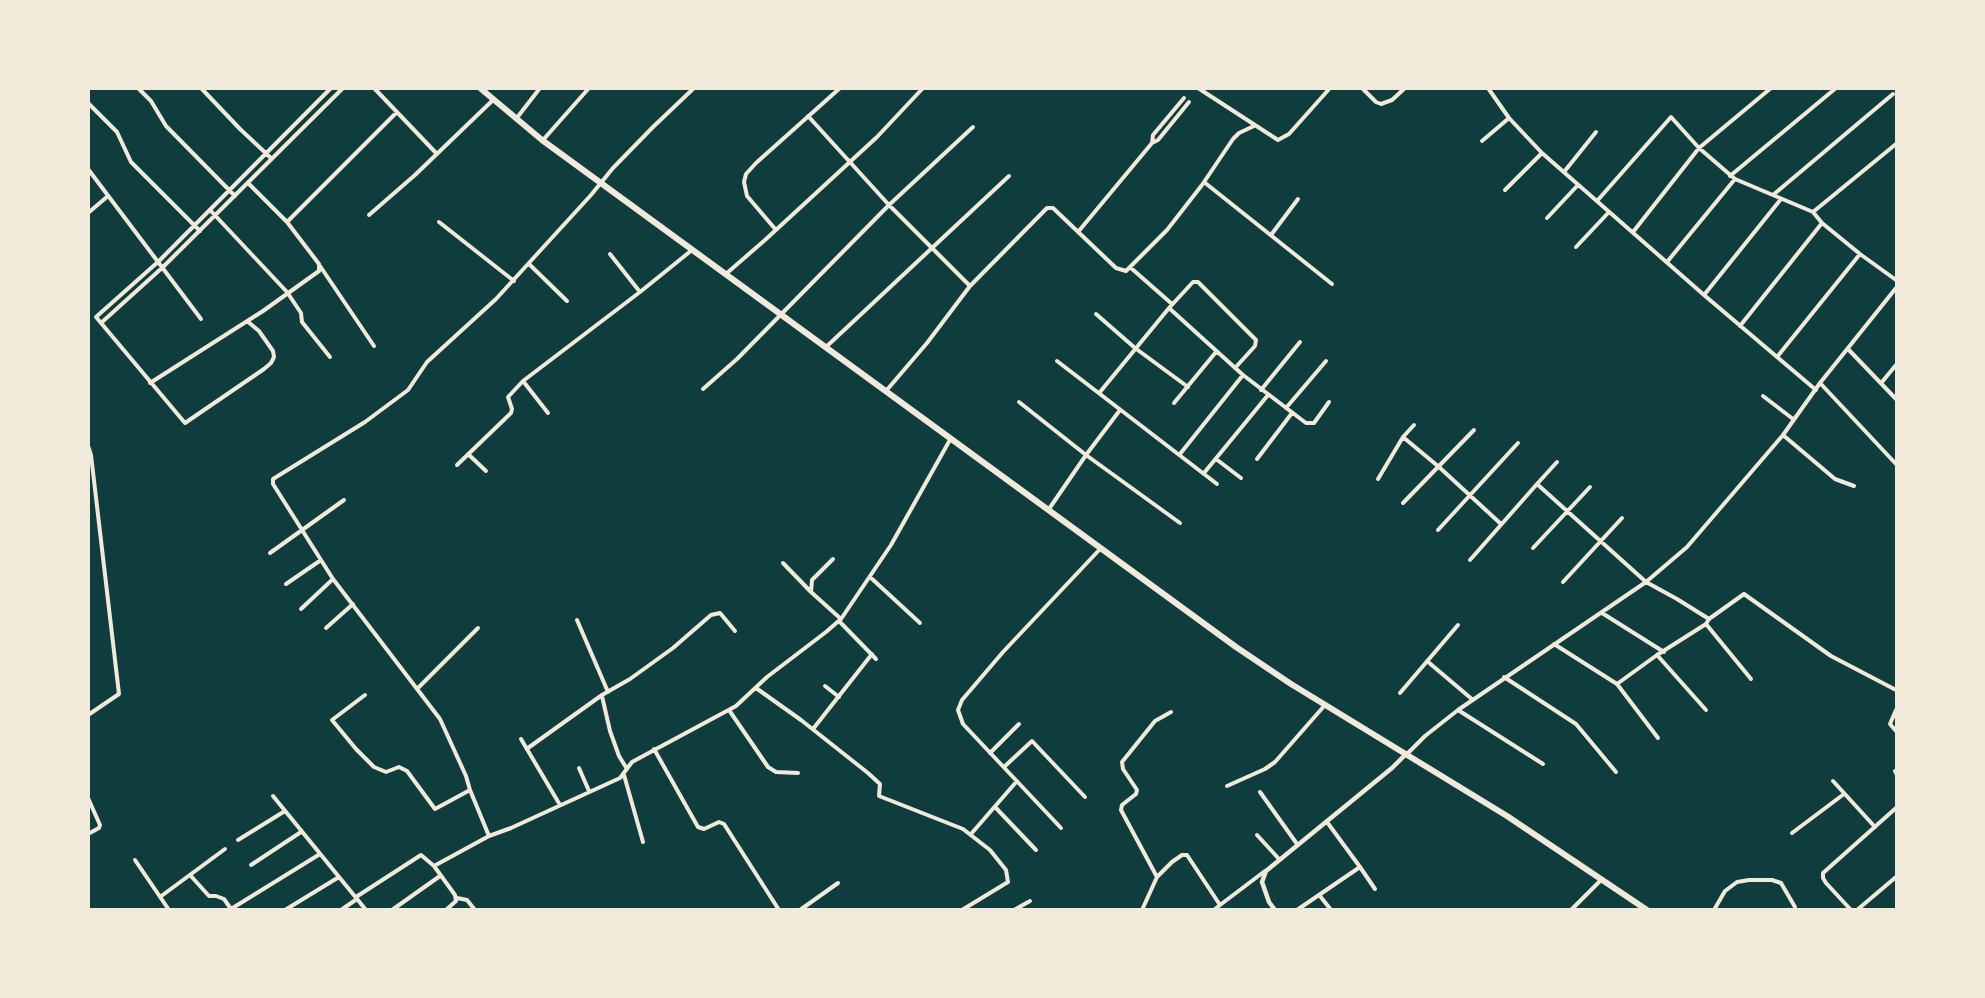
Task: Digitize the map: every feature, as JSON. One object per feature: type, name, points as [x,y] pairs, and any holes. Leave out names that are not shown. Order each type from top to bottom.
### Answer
[{"type":"highway","points":[[480,88],[542,140],[1236,647],[1602,878],[1647,909]]},
{"type":"street","points":[[138,88],[151,101],[166,126],[236,196]]},
{"type":"street","points":[[201,88],[272,159]]},
{"type":"street","points":[[248,321],[263,336],[273,351],[274,357],[271,363],[185,423],[181,421],[97,316],[159,261],[331,88]]},
{"type":"street","points":[[101,323],[163,267],[344,88]]},
{"type":"street","points":[[374,88],[437,154]]},
{"type":"street","points":[[516,119],[540,88]]},
{"type":"street","points":[[542,140],[588,88]]},
{"type":"street","points":[[489,836],[466,776],[440,719],[333,579],[273,484],[274,477],[365,422],[408,390],[427,362],[514,281],[653,127],[694,88]]},
{"type":"street","points":[[776,230],[747,196],[744,182],[746,174],[840,88]]},
{"type":"street","points":[[726,273],[850,162],[923,88]]},
{"type":"street","points":[[1198,88],[1253,126],[1278,140],[1286,137],[1330,88]]},
{"type":"street","points":[[1362,88],[1381,104],[1392,100],[1405,88]]},
{"type":"street","points":[[1488,88],[1509,118],[1542,153],[1816,390]]},
{"type":"street","points":[[1633,232],[1699,148],[1771,88]]},
{"type":"street","points":[[1666,262],[1732,178],[1836,88]]},
{"type":"street","points":[[1773,195],[1893,94]]},
{"type":"street","points":[[1152,143],[1153,135],[1184,98]]},
{"type":"street","points":[[369,215],[493,100]]},
{"type":"street","points":[[1078,232],[1189,102]]},
{"type":"street","points":[[88,103],[117,132],[131,162],[200,231]]},
{"type":"street","points":[[287,222],[397,112]]},
{"type":"street","points":[[808,116],[889,205],[970,286]]},
{"type":"street","points":[[1597,201],[1671,117],[1699,148],[1732,178],[1812,213],[1860,254],[1896,280]]},
{"type":"street","points":[[1482,141],[1509,118]]},
{"type":"street","points":[[886,391],[927,343],[970,286],[1047,208],[1053,208],[1121,271],[1125,271],[1131,268],[1167,230],[1233,139],[1253,126]]},
{"type":"street","points":[[703,388],[737,359],[889,205],[973,128]]},
{"type":"street","points":[[1564,172],[1596,132]]},
{"type":"street","points":[[1812,213],[1896,144]]},
{"type":"street","points":[[1505,190],[1542,153]]},
{"type":"street","points":[[88,169],[201,319]]},
{"type":"street","points":[[826,347],[1009,176]]},
{"type":"street","points":[[1204,182],[1332,284]]},
{"type":"street","points":[[248,183],[287,222],[374,346]]},
{"type":"street","points":[[1547,218],[1578,184]]},
{"type":"street","points":[[88,213],[108,196]]},
{"type":"street","points":[[1271,235],[1298,198]]},
{"type":"street","points":[[1704,295],[1781,199]]},
{"type":"street","points":[[210,210],[287,292],[301,314],[302,322],[330,357]]},
{"type":"street","points":[[1576,247],[1609,212]]},
{"type":"street","points":[[439,222],[514,281]]},
{"type":"street","points":[[1740,326],[1822,223]]},
{"type":"street","points":[[457,465],[511,413],[508,397],[523,381],[640,292],[692,249]]},
{"type":"street","points":[[610,254],[640,292]]},
{"type":"street","points":[[1778,357],[1860,254]]},
{"type":"street","points":[[529,264],[567,301]]},
{"type":"street","points":[[150,383],[248,321],[317,273],[319,266]]},
{"type":"street","points":[[1131,268],[1234,368],[1306,423],[1311,424],[1329,402]]},
{"type":"street","points":[[1100,392],[1170,306],[1191,282],[1196,281],[1257,342],[1234,368]]},
{"type":"street","points":[[1214,909],[1327,822],[1458,710],[1646,582],[1687,547],[1782,435],[1820,383],[1896,288]]},
{"type":"street","points":[[1096,314],[1135,348],[1188,387]]},
{"type":"street","points":[[1262,390],[1300,342]]},
{"type":"street","points":[[1848,349],[1896,399]]},
{"type":"street","points":[[1174,403],[1216,352]]},
{"type":"street","points":[[1057,361],[1217,484]]},
{"type":"street","points":[[1286,408],[1326,361]]},
{"type":"street","points":[[1882,382],[1896,365]]},
{"type":"street","points":[[1179,454],[1243,375]]},
{"type":"street","points":[[523,381],[548,413]]},
{"type":"street","points":[[1820,383],[1896,464]]},
{"type":"street","points":[[1204,473],[1268,394]]},
{"type":"street","points":[[1763,396],[1793,419]]},
{"type":"street","points":[[1019,402],[1086,455],[1180,523]]},
{"type":"street","points":[[1049,509],[1120,410]]},
{"type":"street","points":[[1257,459],[1292,413]]},
{"type":"street","points":[[1378,479],[1403,437],[1414,425]]},
{"type":"street","points":[[1402,503],[1474,430]]},
{"type":"street","points":[[1782,435],[1835,479],[1854,486]]},
{"type":"street","points":[[1403,437],[1501,525]]},
{"type":"street","points":[[434,866],[489,836],[624,775],[632,762],[729,710],[840,620],[891,545],[951,438]]},
{"type":"street","points":[[1438,530],[1518,443]]},
{"type":"street","points":[[88,446],[91,455],[119,694],[88,715]]},
{"type":"street","points":[[468,454],[486,471]]},
{"type":"street","points":[[1216,459],[1241,478]]},
{"type":"street","points":[[1470,560],[1557,462]]},
{"type":"street","points":[[1537,484],[1646,582],[1709,619]]},
{"type":"street","points":[[1533,548],[1590,487]]},
{"type":"street","points":[[270,553],[344,500]]},
{"type":"street","points":[[1563,582],[1622,518]]},
{"type":"street","points":[[1061,828],[963,724],[958,710],[962,700],[1003,652],[1101,548]]},
{"type":"street","points":[[811,592],[812,580],[833,559]]},
{"type":"street","points":[[286,584],[321,560]]},
{"type":"street","points":[[783,562],[876,659]]},
{"type":"street","points":[[870,577],[920,623]]},
{"type":"street","points":[[301,609],[333,579]]},
{"type":"street","points":[[1617,684],[1706,624],[1709,619],[1741,595],[1748,595],[1832,656],[1896,690]]},
{"type":"street","points":[[326,628],[353,604]]},
{"type":"street","points":[[528,748],[673,648],[711,615],[720,613],[735,630]]},
{"type":"street","points":[[1602,613],[1664,652]]},
{"type":"street","points":[[577,620],[608,692]]},
{"type":"street","points":[[1706,624],[1751,680]]},
{"type":"street","points":[[1400,693],[1458,625]]},
{"type":"street","points":[[418,688],[478,628]]},
{"type":"street","points":[[1554,644],[1617,684],[1658,738]]},
{"type":"street","points":[[813,729],[872,654]]},
{"type":"street","points":[[1657,655],[1706,710]]},
{"type":"street","points":[[1427,661],[1473,700]]},
{"type":"street","points":[[1504,677],[1576,724],[1616,772]]},
{"type":"street","points":[[825,686],[839,697]]},
{"type":"street","points":[[756,688],[813,729],[880,784],[879,796],[944,820],[971,834],[990,850],[1003,866],[1008,882],[962,909]]},
{"type":"street","points":[[365,695],[332,720],[374,767],[386,772],[399,767],[407,771],[435,808],[470,790]]},
{"type":"street","points":[[602,695],[610,731],[619,756],[627,769]]},
{"type":"street","points":[[1227,786],[1275,762],[1326,705]]},
{"type":"street","points":[[729,710],[768,767],[776,772],[798,773]]},
{"type":"street","points":[[1458,710],[1543,764]]},
{"type":"street","points":[[1896,710],[1890,724],[1896,731]]},
{"type":"street","points":[[1157,877],[1121,810],[1122,805],[1137,792],[1123,769],[1122,762],[1155,721],[1172,712]]},
{"type":"street","points":[[990,753],[1019,724]]},
{"type":"street","points":[[521,739],[560,805]]},
{"type":"street","points":[[1004,767],[1032,741],[1085,797]]},
{"type":"street","points":[[654,749],[698,827],[704,829],[720,822],[724,824],[779,909]]},
{"type":"street","points":[[579,768],[589,792]]},
{"type":"street","points":[[624,775],[643,842]]},
{"type":"street","points":[[1833,781],[1875,827]]},
{"type":"street","points":[[971,834],[1017,782]]},
{"type":"street","points":[[1260,792],[1297,844]]},
{"type":"street","points":[[1792,833],[1844,794]]},
{"type":"street","points":[[273,796],[366,909]]},
{"type":"street","points":[[88,798],[100,825],[88,834]]},
{"type":"street","points":[[995,807],[1036,850]]},
{"type":"street","points":[[1851,909],[1826,883],[1822,875],[1896,808]]},
{"type":"street","points":[[238,840],[285,811]]},
{"type":"street","points":[[1327,822],[1375,890]]},
{"type":"street","points":[[251,865],[301,832]]},
{"type":"street","points":[[1257,835],[1279,859]]},
{"type":"street","points":[[160,897],[225,849]]},
{"type":"street","points":[[190,875],[209,896],[224,899],[232,909],[320,854]]},
{"type":"street","points":[[341,909],[420,855],[434,866],[457,898],[467,900],[475,909]]},
{"type":"street","points":[[1142,909],[1157,877],[1182,855],[1187,855],[1220,905]]},
{"type":"street","points":[[135,860],[169,909]]},
{"type":"street","points":[[1297,909],[1320,896],[1360,867]]},
{"type":"street","points":[[1266,871],[1262,882],[1269,902],[1275,909]]},
{"type":"street","points":[[285,909],[339,876]]},
{"type":"street","points":[[392,909],[441,876]]},
{"type":"street","points":[[1857,909],[1896,877]]},
{"type":"street","points":[[1571,909],[1602,878]]},
{"type":"street","points":[[1714,909],[1725,891],[1737,882],[1749,880],[1772,880],[1781,883],[1794,907]]},
{"type":"street","points":[[800,909],[838,883]]},
{"type":"street","points":[[1320,896],[1331,909]]},
{"type":"street","points":[[446,909],[455,903],[457,898]]},
{"type":"street","points":[[1014,909],[1030,901]]}]
